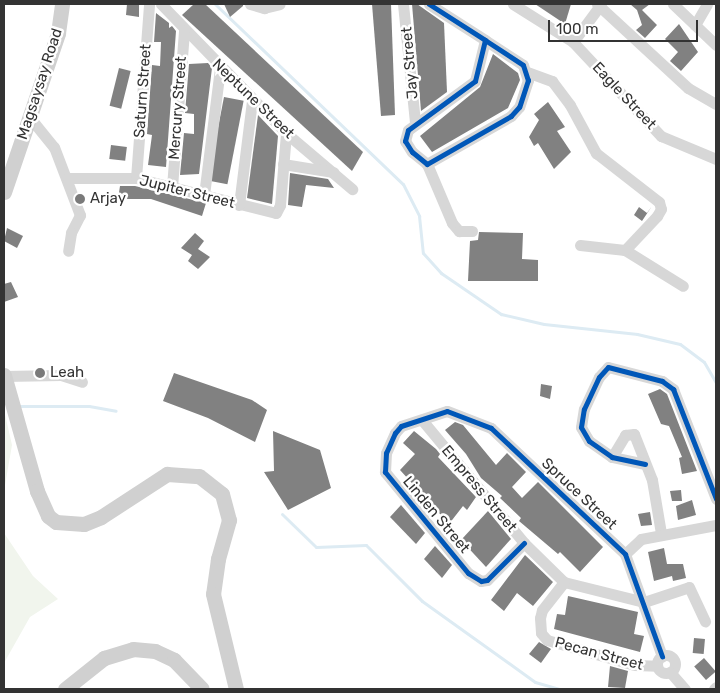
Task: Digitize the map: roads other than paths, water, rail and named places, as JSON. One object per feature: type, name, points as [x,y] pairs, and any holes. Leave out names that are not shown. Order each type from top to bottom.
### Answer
[{"type":"main road","name":"Magsaysay Road","points":[[4,192],[31,119],[58,34],[62,4]]},
{"type":"main road","points":[[4,376],[37,491],[48,516],[56,522],[84,524],[101,518],[167,474],[199,476],[222,494],[229,520],[218,559],[213,594],[236,689]]},
{"type":"main road","points":[[65,689],[104,658],[133,649],[155,651],[174,660],[202,689]]},
{"type":"street","name":"Saturn Street","points":[[136,178],[149,4]]},
{"type":"street","name":"Neptune Street","points":[[161,4],[220,68],[286,133],[352,189]]},
{"type":"street","points":[[250,4],[264,8],[280,4]]},
{"type":"street","name":"Jay Street","points":[[404,4],[415,123]]},
{"type":"street","points":[[427,164],[516,112],[528,80],[527,72],[522,65],[429,4]]},
{"type":"street","name":"Eagle Street","points":[[513,4],[573,42],[661,136],[716,159]]},
{"type":"street","points":[[573,42],[599,4],[688,88],[716,104]]},
{"type":"street","points":[[673,4],[716,45]]},
{"type":"street","points":[[695,25],[707,4]]},
{"type":"street","name":"Mercury Street","points":[[172,187],[184,30]]},
{"type":"street","points":[[472,231],[459,231],[452,224],[427,164],[412,152],[405,141],[408,130],[415,123],[459,95],[475,81],[485,40]]},
{"type":"street","points":[[204,195],[220,68]]},
{"type":"street","points":[[527,72],[552,81],[570,105],[596,153],[659,202],[661,209],[657,216],[625,250]]},
{"type":"street","points":[[238,205],[252,100]]},
{"type":"street","points":[[31,119],[54,147],[68,178],[80,217],[71,233],[68,251]]},
{"type":"street","points":[[286,133],[284,164],[333,172]]},
{"type":"street","name":"Jupiter Street","points":[[68,178],[136,178],[276,214],[280,205],[284,164]]},
{"type":"street","points":[[580,245],[625,250],[683,286]]},
{"type":"street","points":[[645,464],[612,458],[589,441],[580,427],[584,409],[599,377],[608,367],[614,366],[662,381],[673,390],[716,499]]},
{"type":"street","points":[[4,376],[61,375],[82,382]]},
{"type":"street","name":"Spruce Street","points":[[422,420],[451,412],[491,428],[625,554],[644,602],[660,661],[673,658],[675,666],[670,672]]},
{"type":"street","name":"Empress Street","points":[[422,420],[524,543],[564,582]]},
{"type":"street","name":"Linden Street","points":[[422,420],[402,426],[389,442],[384,463],[385,472],[391,480],[474,578],[481,581],[492,576],[524,543]]},
{"type":"street","points":[[612,458],[620,441],[629,433],[637,438],[652,480],[661,533]]},
{"type":"street","points":[[625,554],[641,539],[661,533],[716,525]]},
{"type":"street","points":[[564,582],[644,602],[689,587],[705,622]]},
{"type":"street","name":"Pecan Street","points":[[564,582],[540,618],[541,633],[547,640],[634,665],[660,661]]},
{"type":"street","points":[[660,661],[662,672],[670,672],[685,689]]},
{"type":"waterway","points":[[215,4],[403,184],[419,216],[423,253],[441,273],[501,314],[544,324],[637,334],[680,344],[704,362],[716,383]]},
{"type":"waterway","points":[[16,406],[89,406],[116,411]]},
{"type":"waterway","points":[[282,514],[316,547],[366,545],[422,601],[535,682],[560,689]]},
{"type":"place","name":"Arjay","points":[[80,199]]},
{"type":"place","name":"Leah","points":[[40,373]]}]
